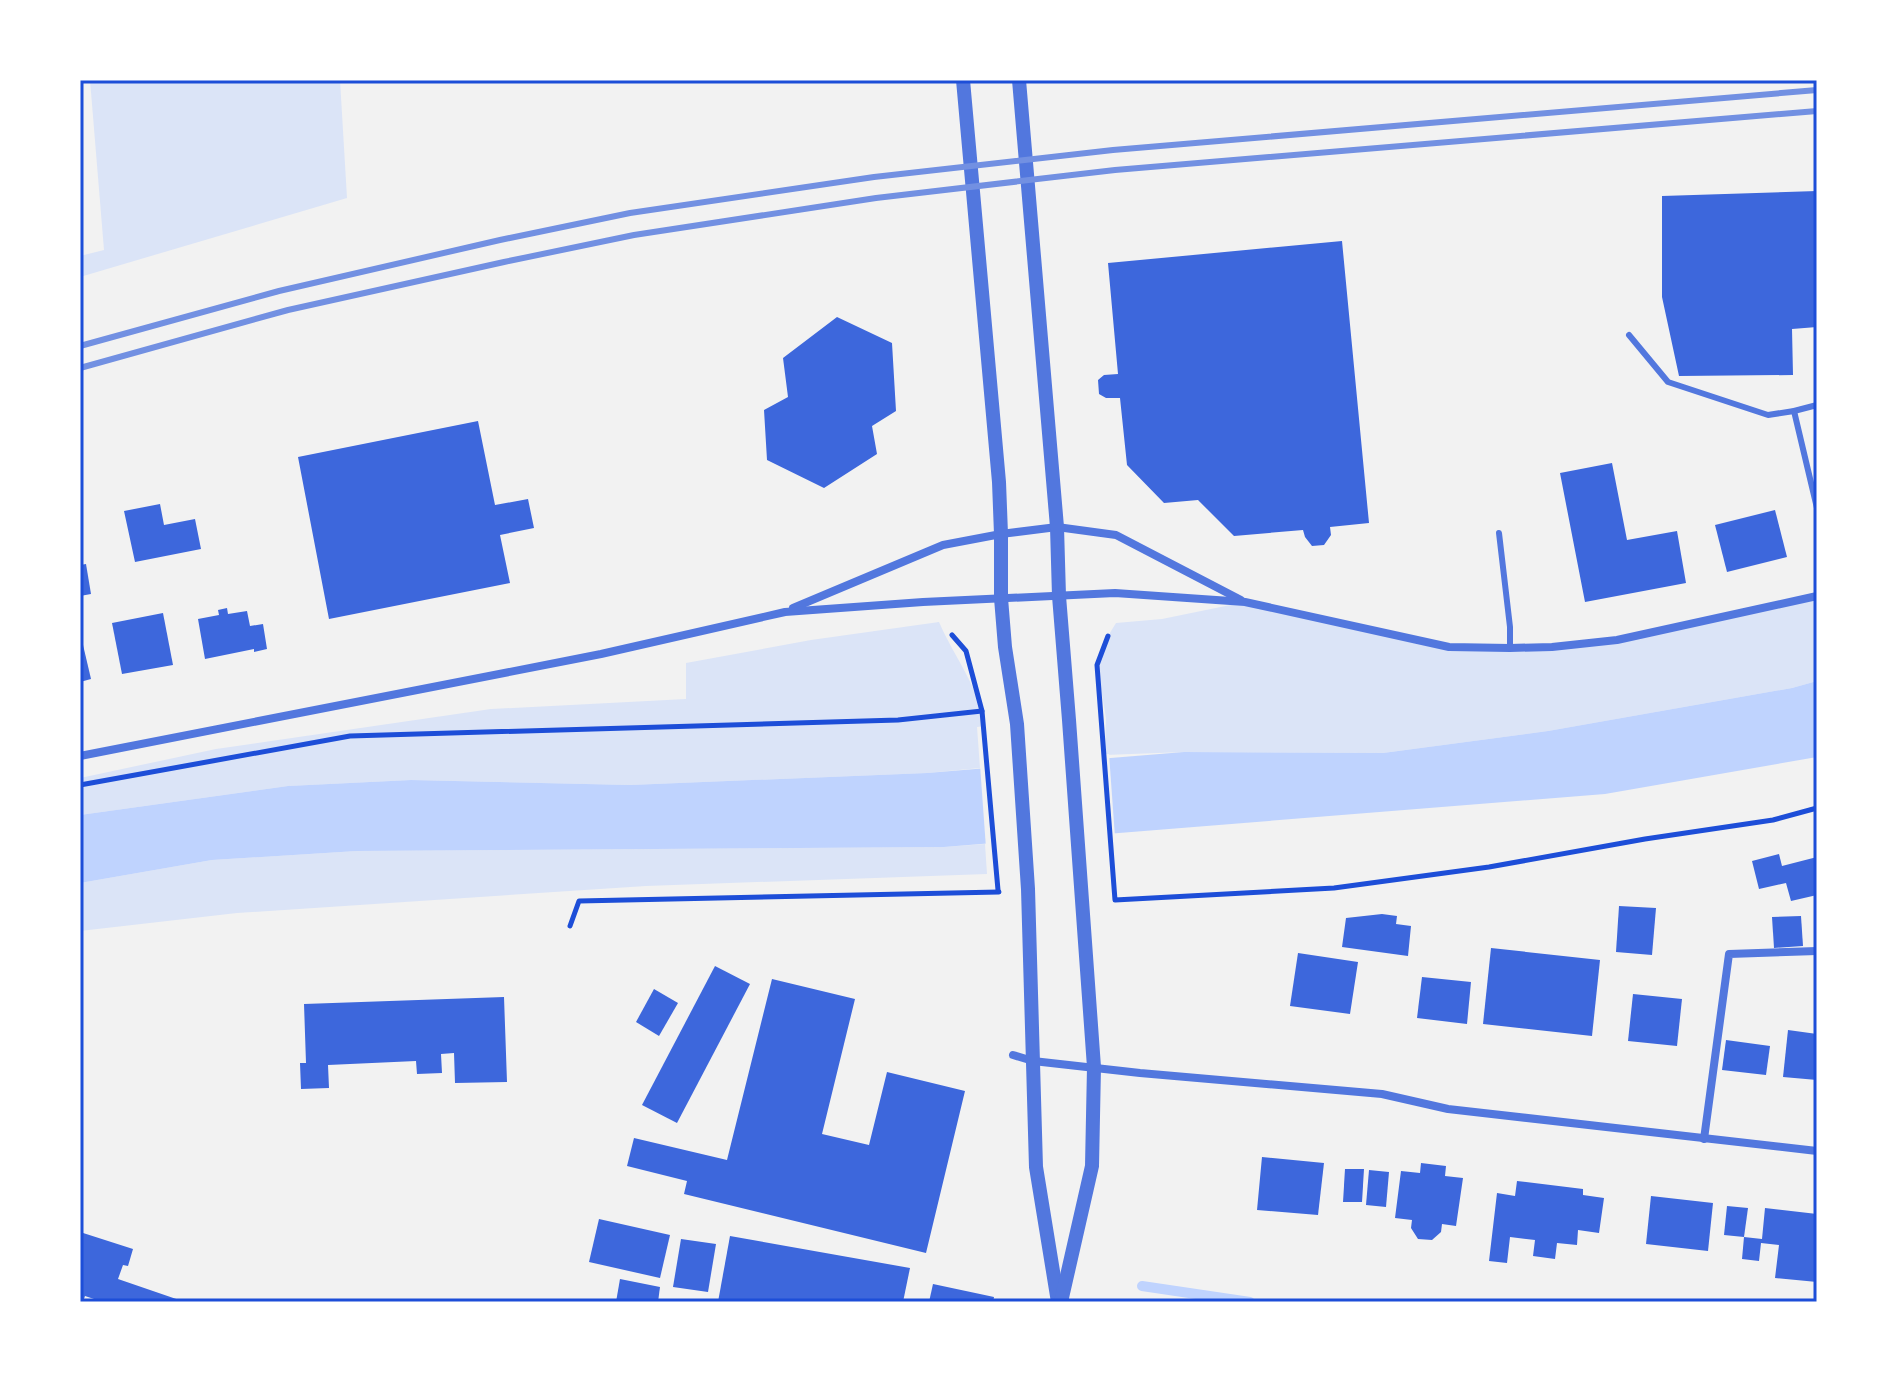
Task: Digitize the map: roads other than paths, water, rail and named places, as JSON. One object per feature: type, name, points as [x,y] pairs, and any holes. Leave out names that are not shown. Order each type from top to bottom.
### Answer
[{"type":"street","points":[[963,80],[999,482],[1005,647],[1017,724],[1028,889],[1036,1167],[1059,1302]]},
{"type":"street","points":[[1019,80],[1057,527],[1059,596],[1094,1067],[1092,1166],[1059,1302]]},
{"type":"street","points":[[785,612],[943,545],[1057,527],[1116,535],[1245,602]]},
{"type":"street","points":[[80,756],[601,654],[785,612],[1115,593],[1245,602],[1449,647],[1510,648],[1617,640],[1817,596]]},
{"type":"street","points":[[1704,1139],[1729,954],[1817,951]]},
{"type":"street","points":[[1013,1055],[1033,1061],[1382,1094],[1448,1109],[1817,1151]]},
{"type":"lane","points":[[1629,335],[1668,382],[1768,415],[1817,405]]},
{"type":"lane","points":[[1794,411],[1817,508]]},
{"type":"lane","points":[[1499,533],[1510,648]]},
{"type":"water","points":[[1817,681],[1817,757],[1605,794],[944,847],[357,851],[212,860],[80,883],[80,815],[288,786],[411,780],[630,785],[927,773],[1184,752],[1383,753],[1548,731]]},
{"type":"waterway","points":[[1142,1286],[1250,1302]]},
{"type":"railway","points":[[80,346],[279,291],[500,240],[630,213],[874,177],[1113,150],[1817,90]]},
{"type":"railway","points":[[80,368],[288,310],[504,262],[634,235],[876,198],[1115,170],[1817,111]]}]
